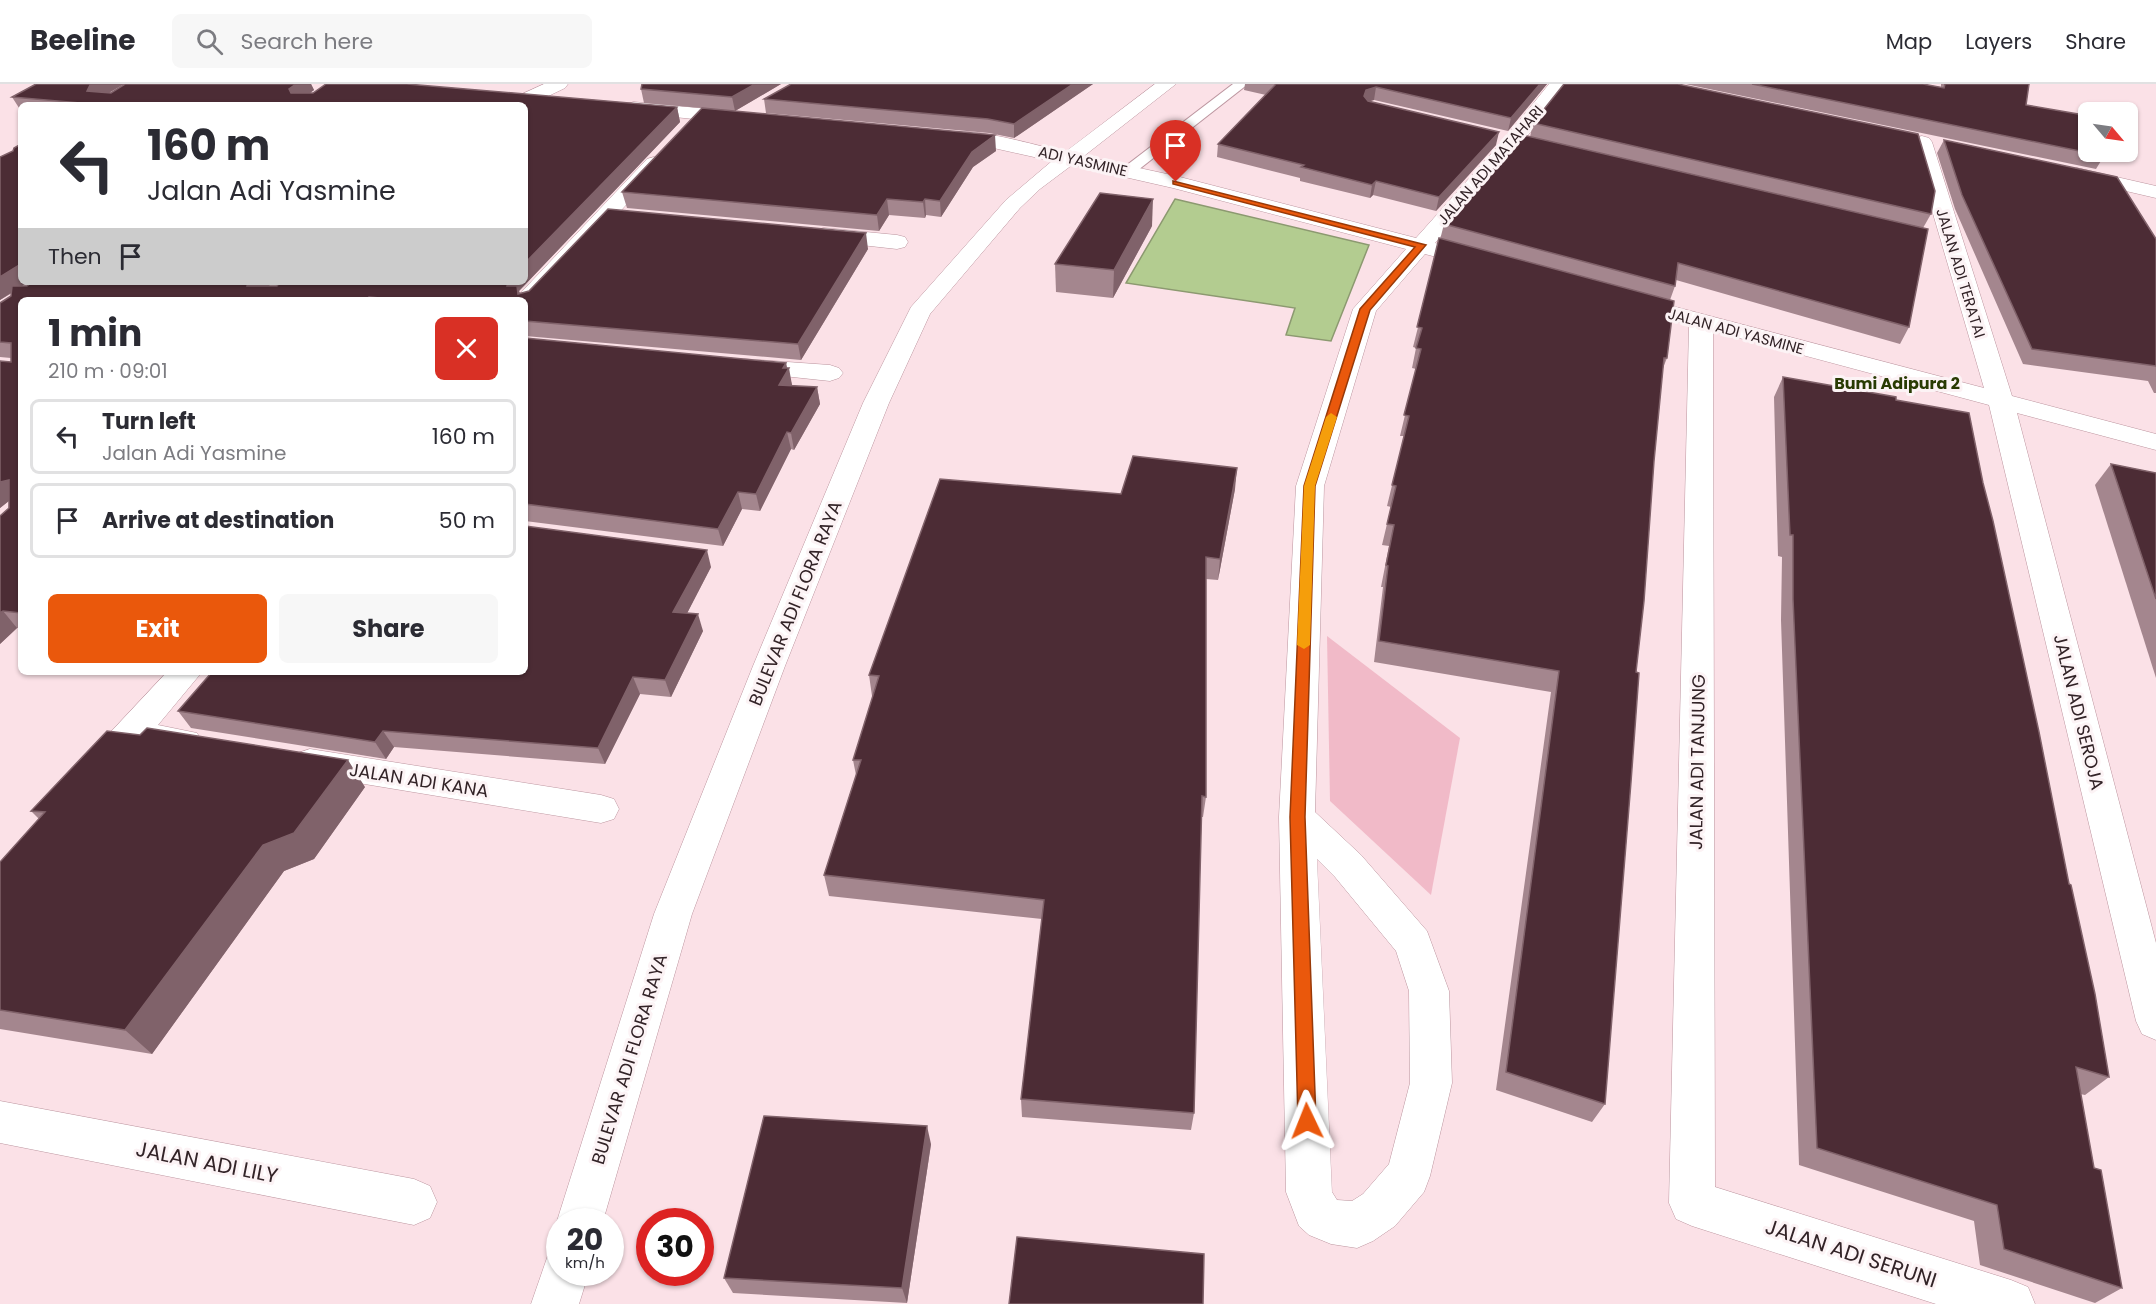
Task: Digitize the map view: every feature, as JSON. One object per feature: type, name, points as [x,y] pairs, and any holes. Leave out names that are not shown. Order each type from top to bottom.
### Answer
[{"type":"street","name":"BULEVAR ADI FLORA RAYA","points":[[584,1208],[673,914],[769,666],[881,393],[919,312],[1012,204],[1167,84]]},
{"type":"street","name":"JALAN ADI MATAHARI","points":[[1297,817],[1348,866],[1413,943],[1429,991],[1431,1083],[1408,1176],[1379,1210],[1357,1225],[1326,1221],[1312,1206],[1309,1192],[1297,817],[1310,486],[1365,309],[1514,140],[1558,84]]},
{"type":"street","points":[[505,98],[527,99],[560,93]]},
{"type":"street","points":[[620,107],[740,118],[762,113]]},
{"type":"street","points":[[685,131],[701,114]]},
{"type":"street","name":"ADI YASMINE","points":[[930,135],[989,141],[1128,171],[1421,245]]},
{"type":"street","points":[[1490,135],[1537,145]]},
{"type":"street","points":[[1900,138],[1946,147]]},
{"type":"street","name":"JALAN ADI TERATAI","points":[[1922,142],[2001,403]]},
{"type":"street","points":[[528,298],[669,148]]},
{"type":"street","points":[[2062,171],[2155,191]]},
{"type":"street","points":[[605,215],[628,217]]},
{"type":"street","points":[[803,233],[897,242]]},
{"type":"street","points":[[1929,238],[1952,244]]},
{"type":"street","points":[[1421,245],[1500,267]]},
{"type":"street","name":"JALAN ADI YASMINE","points":[[1612,297],[2001,403],[2156,442]]},
{"type":"street","name":"JALAN ADI TANJUNG","points":[[1692,1203],[1701,322]]},
{"type":"street","points":[[724,364],[830,373]]},
{"type":"street","name":"JALAN ADI SEROJA","points":[[2001,403],[2156,1021]]},
{"type":"street","points":[[98,767],[183,675]]},
{"type":"street","points":[[130,734],[213,747]]},
{"type":"street","name":"JALAN ADI KANA","points":[[283,758],[601,809]]},
{"type":"street","name":"JALAN ADI LILY","points":[[0,1122],[414,1202]]},
{"type":"street","name":"JALAN ADI SERUNI","points":[[1692,1203],[2011,1304]]},
{"type":"street","points":[[555,1304],[561,1286]]},
{"type":"lane","points":[[1128,171],[1241,84]]},
{"type":"shaded area","points":[[1175,199],[1369,245],[1331,341],[1286,335],[1295,308],[1126,283]]},
{"type":"shaded area","points":[[1327,636],[1460,738],[1431,895],[1330,801]]},
{"type":"building","points":[[36,84],[92,84],[87,91],[111,93],[125,84],[296,84],[289,89],[291,93],[313,93],[326,84],[407,84],[677,107],[528,260],[528,102],[69,102],[12,97]]},
{"type":"building","points":[[642,84],[755,84],[732,97],[641,89]]},
{"type":"building","points":[[791,84],[1073,84],[1014,124],[988,119],[764,99]]},
{"type":"building","points":[[1276,84],[1540,84],[1511,118],[1376,87],[1366,90],[1364,96],[1368,101],[1499,132],[1439,197],[1376,181],[1372,185],[1301,167],[1304,165],[1218,144]]},
{"type":"building","points":[[1564,84],[1678,84],[1918,134],[1935,191],[1931,214],[1533,123]]},
{"type":"building","points":[[1752,84],[1923,84],[1944,88],[1945,84],[2029,84],[2026,105],[2078,114],[2078,151]]},
{"type":"building","points":[[702,108],[995,135],[972,152],[940,201],[887,199],[877,215],[622,192]]},
{"type":"building","points":[[1523,135],[1928,229],[1909,327],[1678,263],[1675,286],[1444,224]]},
{"type":"building","points":[[1944,140],[2117,177],[2156,239],[2156,366],[2032,349],[1962,195]]},
{"type":"building","points":[[18,146],[18,266],[0,277],[0,157],[13,151]]},
{"type":"building","points":[[1100,193],[1153,199],[1114,270],[1055,264]]},
{"type":"building","points":[[608,209],[866,233],[798,344],[528,321],[528,297],[18,297],[18,613],[3,611],[0,613],[0,516],[9,508],[9,480],[0,482],[0,361],[11,362],[11,343],[0,342],[0,303],[11,296],[12,286],[507,285],[517,286],[518,294],[529,291]]},
{"type":"building","points":[[1439,238],[1674,301],[1667,358],[1664,358],[1654,461],[1644,601],[1636,672],[1639,673],[1605,1104],[1506,1072],[1559,671],[1379,641],[1388,566],[1386,565],[1394,525],[1387,524],[1396,486],[1392,485],[1409,416],[1404,415],[1421,349],[1416,348],[1422,328],[1417,327]]},
{"type":"building","points":[[528,338],[786,363],[783,368],[789,368],[779,385],[817,387],[791,433],[787,432],[756,494],[738,492],[718,529],[528,504]]},
{"type":"building","points":[[1783,377],[1896,397],[1896,400],[1969,413],[2039,732],[2069,884],[2095,994],[2109,1077],[2076,1067],[2094,1168],[2101,1170],[2122,1288],[2004,1249],[1997,1205],[1817,1148],[1793,599],[1793,535],[1790,535]]},
{"type":"building","points":[[1133,456],[1237,468],[1220,559],[1206,557],[1206,797],[1202,796],[1194,1113],[1021,1099],[1044,900],[824,875],[861,760],[853,760],[879,676],[869,675],[940,479],[1121,494]]},
{"type":"building","points":[[2111,464],[2156,473],[2156,599]]},
{"type":"building","points":[[528,526],[707,550],[673,612],[698,614],[665,680],[633,677],[598,748],[383,731],[375,742],[178,711],[209,675],[528,675]]},
{"type":"building","points":[[147,728],[348,760],[294,833],[263,845],[125,1030],[0,1010],[0,862],[45,812],[31,811],[107,731],[140,735]]},
{"type":"building","points":[[764,1116],[927,1126],[902,1288],[724,1278]]},
{"type":"building","points":[[1017,1237],[1204,1254],[1203,1304],[1009,1304]]},
{"type":"slow traffic","points":[[1304,645],[1310,486],[1331,417]]},
{"type":"district","name":"Bumi Adipura 2","points":[[1897,383]]},
{"type":"route","points":[[1176,182],[1421,245],[1365,309],[1310,486],[1297,817],[1307,1121]]}]
